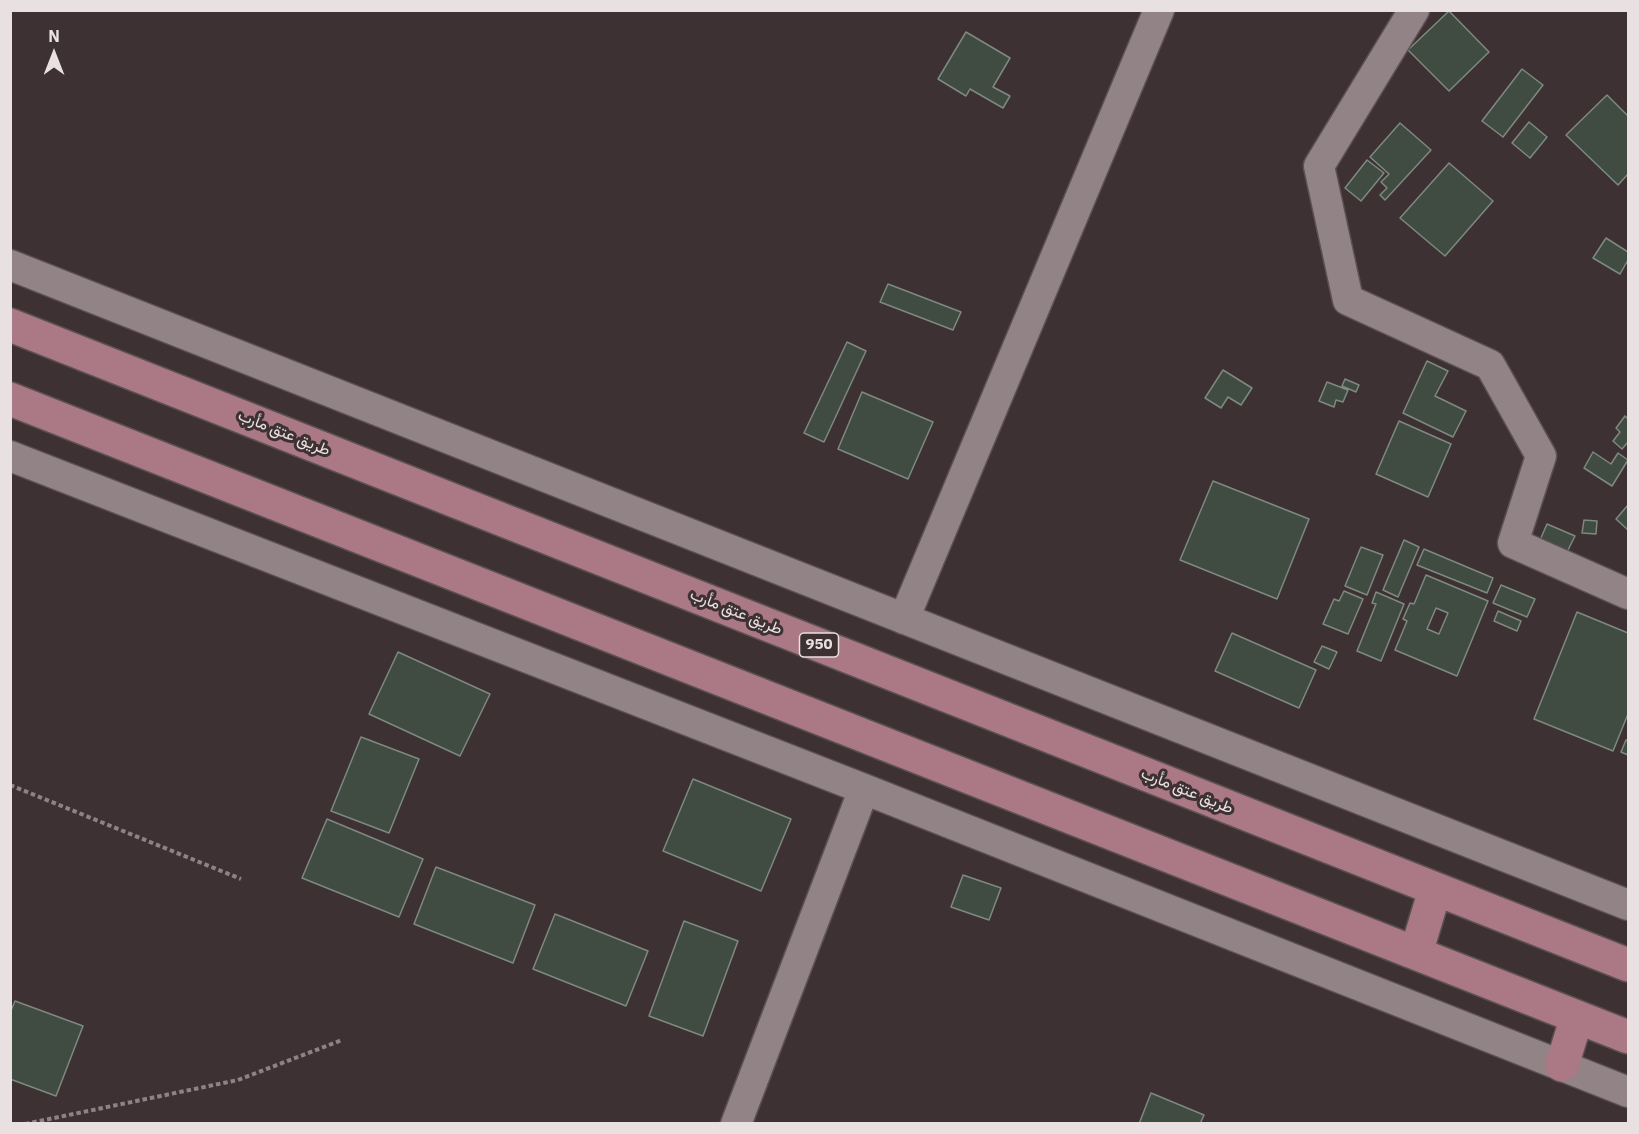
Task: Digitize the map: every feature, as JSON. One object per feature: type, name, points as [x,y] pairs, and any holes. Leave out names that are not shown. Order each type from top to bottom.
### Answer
[{"type":"main road","name":"طريق عتق مأرب","points":[[10,325],[1629,965]]},
{"type":"main road","points":[[10,399],[1629,1037]]},
{"type":"main road","points":[[1416,953],[1435,890]]},
{"type":"main road","points":[[1562,1065],[1577,1017]]},
{"type":"street","points":[[904,619],[1159,10]]},
{"type":"street","points":[[1414,10],[1319,166],[1348,300],[1490,365],[1541,456],[1513,543],[1629,594]]},
{"type":"street","points":[[10,265],[1629,905]]},
{"type":"street","points":[[10,456],[864,789],[1629,1092]]},
{"type":"street","points":[[736,1124],[864,789]]},
{"type":"path","points":[[10,785],[241,879]]},
{"type":"path","points":[[25,1124],[238,1080],[342,1040]]},
{"type":"building","points":[[1449,11],[1489,52],[1449,91],[1408,50]]},
{"type":"building","points":[[966,32],[1010,58],[993,87],[1010,96],[1003,108],[970,89],[966,96],[938,79]]},
{"type":"building","points":[[1522,69],[1543,85],[1503,137],[1482,121]]},
{"type":"building","points":[[1607,95],[1628,116],[1628,174],[1618,185],[1566,135]]},
{"type":"building","points":[[1529,122],[1547,137],[1530,158],[1512,143]]},
{"type":"building","points":[[1400,123],[1431,150],[1385,200],[1380,195],[1387,188],[1381,182],[1389,174],[1370,157]]},
{"type":"building","points":[[1367,160],[1384,173],[1361,201],[1345,188]]},
{"type":"building","points":[[1449,163],[1493,201],[1445,256],[1400,218]]},
{"type":"building","points":[[1606,238],[1628,252],[1628,260],[1620,274],[1593,258]]},
{"type":"building","points":[[888,284],[961,312],[953,330],[880,302]]},
{"type":"building","points":[[847,342],[866,351],[824,442],[804,433]]},
{"type":"building","points":[[1427,361],[1448,371],[1435,396],[1466,411],[1453,437],[1403,413]]},
{"type":"building","points":[[1223,370],[1252,388],[1241,405],[1228,397],[1221,408],[1205,398]]},
{"type":"building","points":[[1345,379],[1359,385],[1356,392],[1342,386]]},
{"type":"building","points":[[1327,382],[1348,390],[1343,402],[1336,400],[1334,407],[1319,401]]},
{"type":"building","points":[[862,392],[933,422],[908,479],[838,449]]},
{"type":"building","points":[[1625,416],[1628,419],[1628,442],[1622,449],[1613,441],[1620,432],[1616,428]]},
{"type":"building","points":[[1399,421],[1451,444],[1428,497],[1376,474]]},
{"type":"building","points":[[1593,452],[1611,464],[1618,453],[1628,460],[1612,486],[1584,468]]},
{"type":"building","points":[[1213,481],[1309,519],[1277,599],[1180,560]]},
{"type":"building","points":[[1628,505],[1628,530],[1616,519]]},
{"type":"building","points":[[1584,520],[1597,521],[1596,534],[1582,533]]},
{"type":"building","points":[[1547,524],[1575,536],[1567,552],[1540,540]]},
{"type":"building","points":[[1404,540],[1419,547],[1398,597],[1383,590]]},
{"type":"building","points":[[1361,547],[1383,555],[1367,595],[1345,586]]},
{"type":"building","points":[[1424,549],[1493,578],[1487,593],[1417,565]]},
{"type":"building","points":[[1426,575],[1488,601],[1457,676],[1395,650],[1407,621],[1403,619],[1410,603],[1414,604]],"holes":[[[1436,608],[1448,613],[1439,634],[1427,629]]]},
{"type":"building","points":[[1501,585],[1535,599],[1527,617],[1493,603]]},
{"type":"building","points":[[1344,591],[1363,599],[1348,634],[1323,624],[1334,599],[1339,601]]},
{"type":"building","points":[[1376,592],[1404,604],[1381,661],[1357,651],[1376,604],[1372,603]]},
{"type":"building","points":[[1498,611],[1521,621],[1517,631],[1494,621]]},
{"type":"building","points":[[1577,612],[1628,633],[1628,714],[1613,751],[1534,719]]},
{"type":"building","points":[[1232,633],[1316,670],[1299,708],[1215,671]]},
{"type":"building","points":[[1322,646],[1337,652],[1329,669],[1314,662]]},
{"type":"building","points":[[398,652],[490,694],[460,756],[369,714]]},
{"type":"building","points":[[361,737],[419,759],[389,833],[331,811]]},
{"type":"building","points":[[1626,740],[1628,741],[1628,755],[1621,752]]},
{"type":"building","points":[[693,779],[791,819],[761,891],[663,851]]},
{"type":"building","points":[[327,819],[423,859],[399,917],[302,878]]},
{"type":"building","points":[[436,867],[535,905],[513,963],[414,924]]},
{"type":"building","points":[[963,875],[1001,888],[989,920],[951,907]]},
{"type":"building","points":[[555,914],[648,951],[626,1006],[533,969]]},
{"type":"building","points":[[684,921],[738,941],[703,1036],[649,1016]]},
{"type":"building","points":[[15,1001],[83,1026],[56,1096],[10,1079],[10,1013]]},
{"type":"building","points":[[1151,1093],[1204,1115],[1200,1124],[1139,1124]]}]
